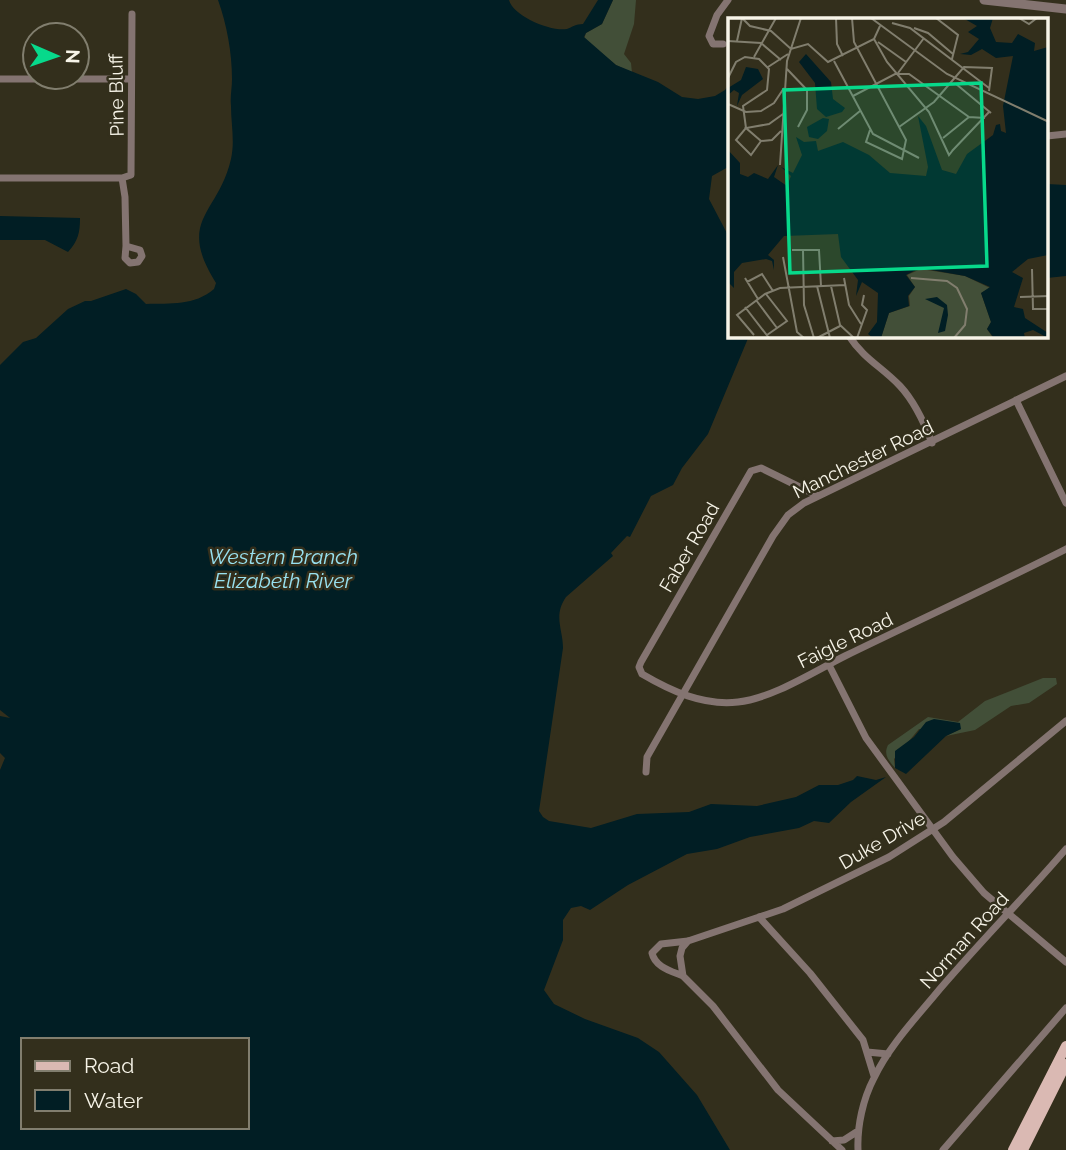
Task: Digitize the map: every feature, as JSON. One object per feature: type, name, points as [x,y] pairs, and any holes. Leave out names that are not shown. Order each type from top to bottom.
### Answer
[{"type":"main road","points":[[1013,1150],[1066,1046]]},
{"type":"main road","points":[[1023,1150],[1066,1064]]},
{"type":"street","points":[[723,44],[713,44],[709,36],[717,15],[728,0]]},
{"type":"street","points":[[984,0],[1066,9]]},
{"type":"street","name":"Pine Bluff","points":[[122,178],[131,175],[132,14]]},
{"type":"street","points":[[0,79],[131,79]]},
{"type":"street","points":[[1048,136],[1066,134]]},
{"type":"street","points":[[0,178],[122,178],[126,246]]},
{"type":"street","points":[[850,338],[864,357],[891,377],[908,395],[932,443]]},
{"type":"street","name":"Manchester Road","points":[[646,772],[647,757],[682,694],[782,522],[794,509],[1066,376]]},
{"type":"street","points":[[1016,400],[1066,503]]},
{"type":"street","name":"Faber Road","points":[[641,662],[749,473],[761,468],[818,496]]},
{"type":"street","name":"Faigle Road","points":[[641,662],[639,667],[642,674],[682,694],[721,702],[750,700],[829,665],[1066,549]]},
{"type":"street","points":[[829,665],[866,738],[968,876],[1066,962]]},
{"type":"street","name":"Duke Drive","points":[[842,1150],[781,1093],[713,1006],[683,976],[655,961],[652,953],[661,944],[688,941],[793,904],[889,857],[933,830],[1066,721]]},
{"type":"street","name":"Norman Road","points":[[858,1150],[858,1131],[863,1107],[874,1076],[888,1054],[918,1014],[1066,849]]},
{"type":"street","points":[[759,917],[810,974],[863,1040],[874,1076]]},
{"type":"street","points":[[683,976],[680,956],[688,941]]},
{"type":"street","points":[[944,1149],[1066,1008]]},
{"type":"street","points":[[867,1052],[888,1054]]},
{"type":"street","points":[[832,1141],[844,1140],[858,1131]]},
{"type":"green space","points":[[613,0],[636,0],[634,24],[624,54],[631,63],[632,73],[616,65],[584,39],[586,33],[602,24]]},
{"type":"green space","points":[[1043,678],[1056,678],[1057,684],[1029,703],[1011,706],[975,730],[946,736],[961,729],[919,729],[894,759],[895,768],[887,758],[888,745],[928,717],[958,722],[985,701]]},
{"type":"water","name":"Western Branch Elizabeth River","points":[[218,0],[509,0],[525,17],[552,28],[567,29],[583,24],[598,0],[613,0],[602,24],[584,37],[616,65],[658,82],[682,97],[698,99],[715,96],[728,86],[728,167],[712,176],[709,199],[728,235],[728,338],[748,338],[708,434],[682,468],[673,485],[651,496],[630,537],[627,536],[611,553],[613,556],[566,597],[562,604],[559,616],[563,648],[539,811],[549,821],[591,828],[637,814],[689,812],[711,804],[757,806],[796,797],[819,785],[838,785],[857,776],[876,780],[886,777],[851,802],[829,823],[814,821],[799,828],[750,837],[717,849],[687,854],[628,885],[590,910],[581,906],[571,908],[563,920],[563,940],[544,990],[554,1004],[585,1019],[638,1038],[659,1052],[697,1095],[730,1150],[0,1150],[0,770],[5,758],[0,753],[0,716],[10,718],[0,710],[0,365],[23,342],[36,338],[68,309],[85,301],[126,289],[146,304],[182,302],[198,298],[214,289],[216,283],[205,262],[200,244],[200,230],[225,178],[231,159],[232,79],[228,39]]},
{"type":"water","points":[[1048,184],[1066,185],[1066,276],[1048,278]]},
{"type":"water","points":[[0,216],[80,218],[79,232],[68,252],[45,240],[0,240]]},
{"type":"water","points":[[934,719],[960,723],[961,729],[946,736],[906,774],[895,768],[895,751],[914,737],[926,722]]}]
